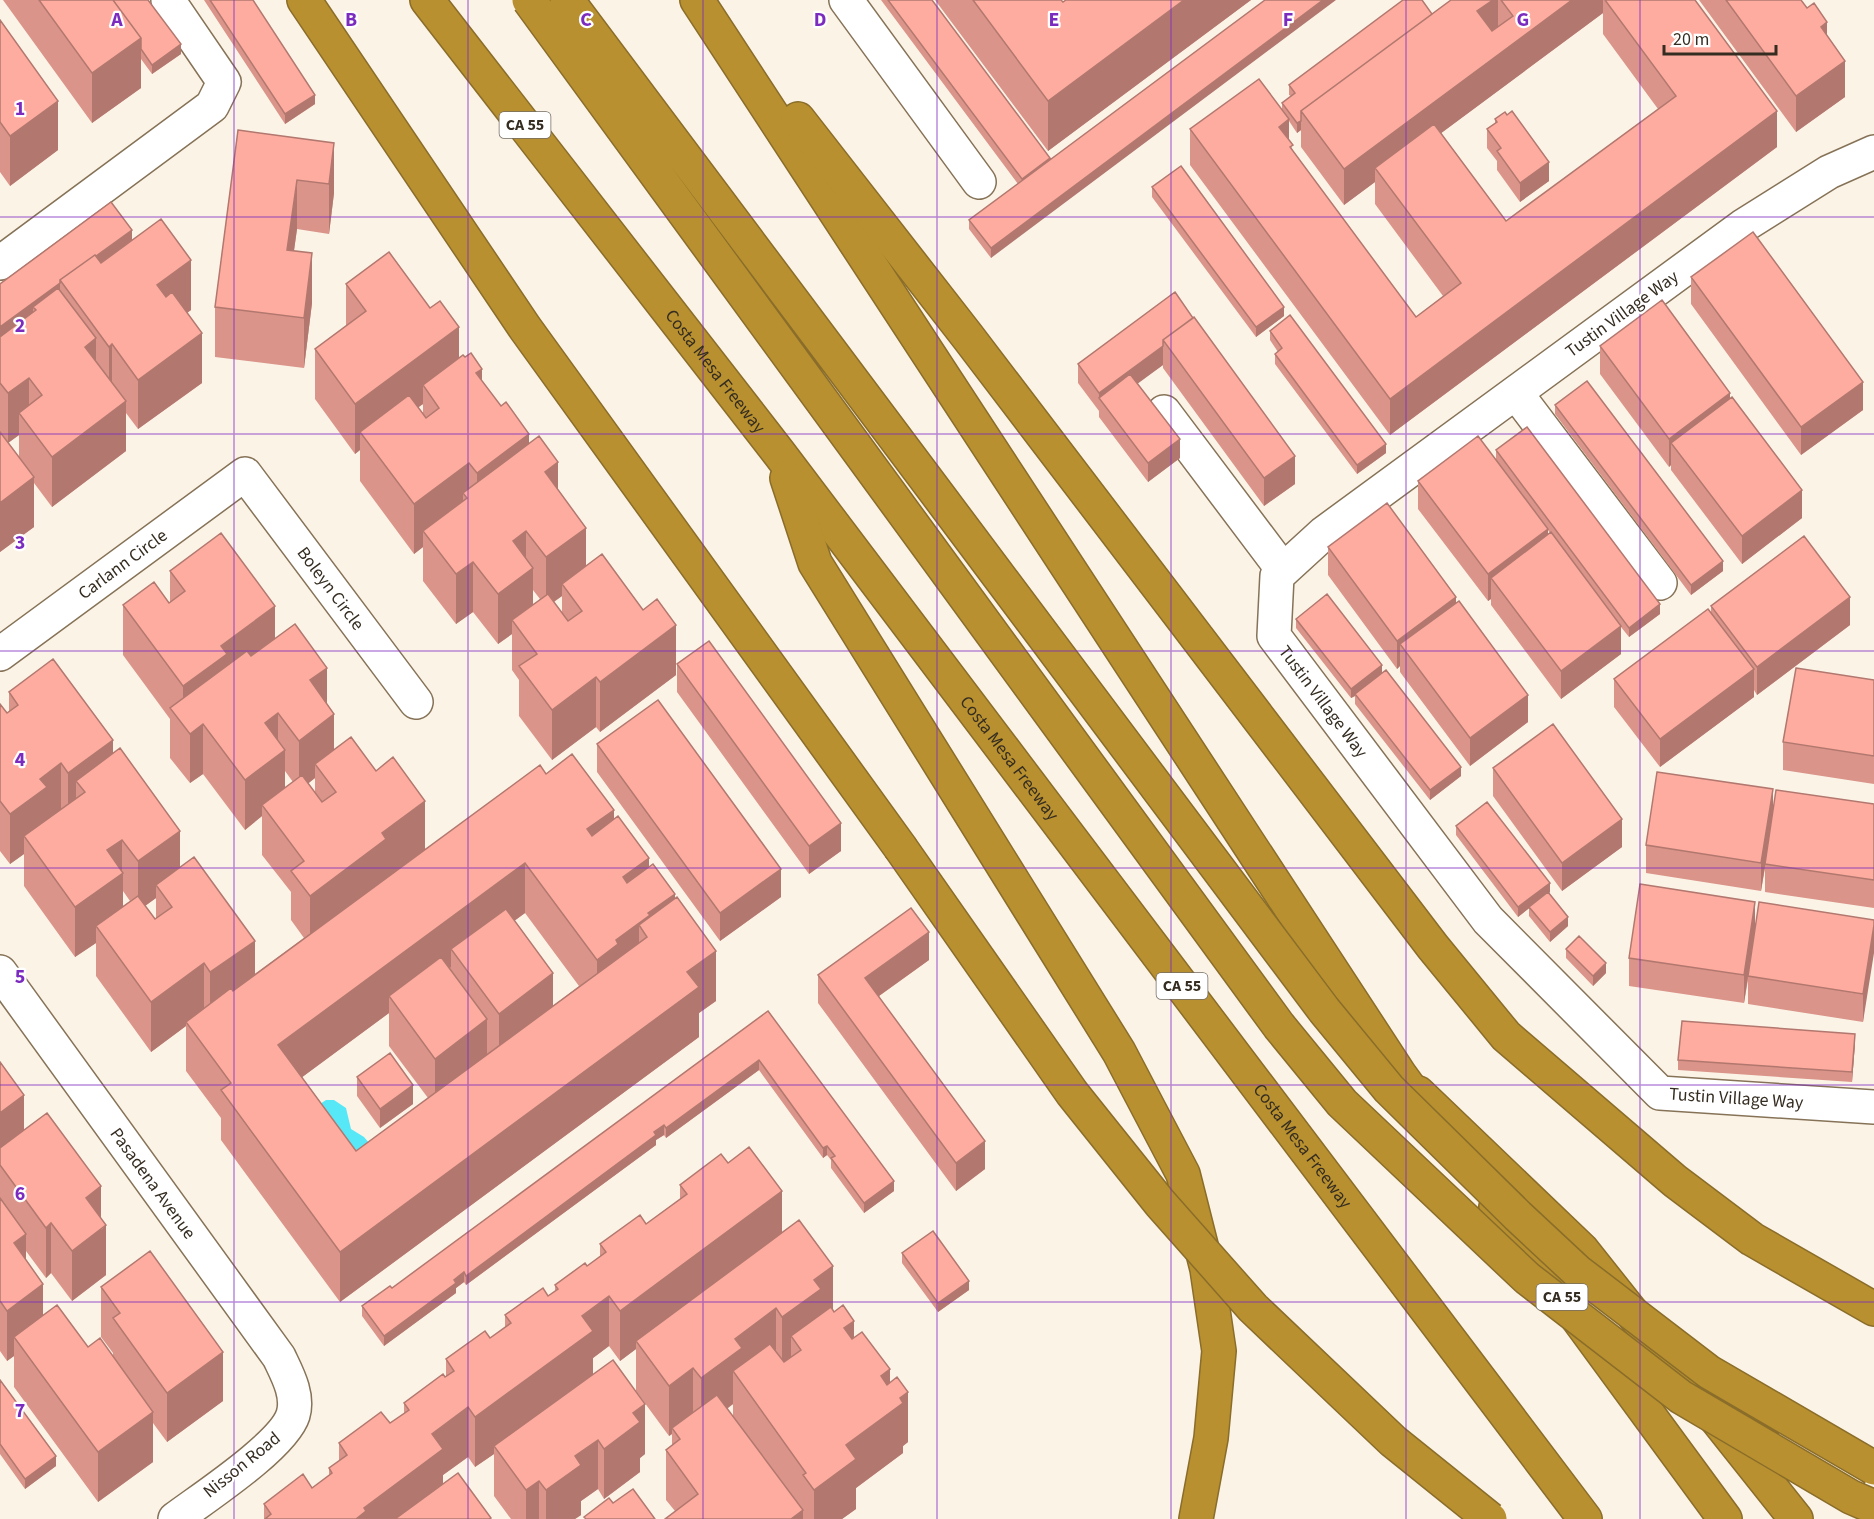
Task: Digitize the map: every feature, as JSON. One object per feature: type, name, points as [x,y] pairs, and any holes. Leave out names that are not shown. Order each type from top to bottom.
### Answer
[{"type":"highway","points":[[304,0],[525,328],[900,847],[1072,1093],[1160,1203],[1253,1308],[1393,1441],[1490,1519]]},
{"type":"highway","name":"Costa Mesa Freeway","points":[[427,0],[779,453],[1585,1519]]},
{"type":"highway","points":[[529,0],[1279,1026],[1342,1103],[1527,1278],[1681,1397],[1851,1497],[1874,1507]]},
{"type":"highway","points":[[567,0],[1324,1010],[1389,1089],[1577,1271],[1709,1372],[1874,1468]]},
{"type":"highway","name":"CA 55","points":[[698,0],[1400,1075],[1725,1519]]},
{"type":"highway","points":[[706,0],[968,337],[1433,947],[1506,1035],[1675,1181],[1743,1232],[1874,1309]]},
{"type":"highway","points":[[779,453],[815,563],[1119,1052],[1183,1174],[1207,1269],[1219,1351],[1211,1438],[1196,1519]]},
{"type":"highway","points":[[1400,1075],[1582,1250],[1796,1519]]},
{"type":"street","points":[[0,263],[212,106],[224,82],[168,0]]},
{"type":"street","points":[[846,0],[979,182]]},
{"type":"street","name":"Tustin Village Way","points":[[1874,152],[1829,172],[1743,226],[1324,533],[1276,576],[1274,636],[1488,920],[1660,1093],[1874,1107]]},
{"type":"street","points":[[1516,393],[1660,583]]},
{"type":"street","points":[[1164,412],[1283,570]]},
{"type":"street","name":"Carlann Circle","points":[[0,654],[244,474]]},
{"type":"street","name":"Boleyn Circle","points":[[244,474],[416,702]]},
{"type":"street","name":"Pasadena Avenue","points":[[0,972],[279,1357],[290,1381],[295,1401]]},
{"type":"street","name":"Nisson Road","points":[[175,1519],[265,1451],[285,1430],[293,1414],[295,1401]]},
{"type":"water","points":[[326,1100],[334,1100],[346,1108],[351,1129],[370,1144],[362,1157],[315,1110]]},
{"type":"building","points":[[39,0],[113,0],[141,38],[92,73]]},
{"type":"building","points":[[113,0],[148,0],[181,44],[152,65],[141,49],[141,38]]},
{"type":"building","points":[[210,0],[253,0],[315,95],[285,114]]},
{"type":"building","points":[[888,0],[932,0],[1050,158],[1022,179]]},
{"type":"building","points":[[973,0],[1061,0],[1063,2],[1066,0],[1184,0],[1048,101]]},
{"type":"building","points":[[1265,0],[1323,0],[991,248],[969,220]]},
{"type":"building","points":[[1403,0],[1422,0],[1432,14],[1301,111],[1301,121],[1297,123],[1282,103],[1295,93],[1289,85]]},
{"type":"building","points":[[1451,0],[1493,0],[1477,11],[1492,31],[1513,16],[1501,0],[1572,0],[1344,169],[1301,111]]},
{"type":"building","points":[[1605,0],[1695,0],[1777,111],[1390,399],[1190,129],[1259,79],[1289,119],[1279,127],[1293,145],[1290,147],[1416,317],[1461,283],[1375,168],[1434,124],[1506,221],[1676,96]]},
{"type":"building","points":[[1726,0],[1801,0],[1807,8],[1814,3],[1827,22],[1821,27],[1845,61],[1796,96]]},
{"type":"building","points":[[0,20],[58,101],[10,136],[0,122]]},
{"type":"building","points":[[1512,111],[1549,162],[1520,183],[1497,151],[1501,148],[1487,129],[1497,122],[1495,119],[1505,112],[1507,115]]},
{"type":"building","points":[[238,130],[334,143],[329,184],[297,180],[287,250],[312,253],[304,318],[215,307]]},
{"type":"building","points":[[1181,166],[1284,307],[1256,327],[1152,187]]},
{"type":"building","points":[[111,202],[132,230],[60,280],[60,283],[0,327],[0,284]]},
{"type":"building","points":[[161,219],[191,260],[157,285],[166,297],[172,292],[202,333],[138,380],[112,344],[109,347],[60,280],[95,255],[101,263]]},
{"type":"building","points":[[1753,232],[1863,382],[1801,427],[1691,277]]},
{"type":"building","points":[[389,252],[430,308],[440,301],[459,327],[355,404],[315,349],[366,311],[346,284]]},
{"type":"building","points":[[58,288],[96,338],[85,347],[126,401],[52,457],[19,413],[42,395],[29,378],[8,393],[0,383],[0,337],[36,310],[33,307]]},
{"type":"building","points":[[1175,292],[1193,318],[1163,340],[1163,346],[1099,393],[1078,364]]},
{"type":"building","points":[[1662,300],[1730,393],[1669,439],[1600,346]]},
{"type":"building","points":[[1290,315],[1386,444],[1357,465],[1275,354],[1282,348],[1270,331]]},
{"type":"building","points":[[1194,317],[1295,456],[1264,478],[1163,340]]},
{"type":"building","points":[[471,353],[482,369],[476,373],[501,406],[506,402],[529,434],[477,473],[469,463],[414,504],[360,432],[409,395],[426,418],[439,408],[423,385],[463,355],[465,357]]},
{"type":"building","points":[[1130,374],[1180,439],[1148,463],[1099,398]]},
{"type":"building","points":[[1587,381],[1723,561],[1691,585],[1555,405]]},
{"type":"building","points":[[1732,397],[1802,490],[1742,536],[1671,443]]},
{"type":"building","points":[[1527,427],[1660,604],[1629,628],[1496,450]]},
{"type":"building","points":[[0,432],[34,477],[0,503]]},
{"type":"building","points":[[539,436],[558,462],[545,472],[586,528],[546,557],[526,531],[513,541],[533,568],[498,594],[473,562],[456,574],[423,531],[467,498],[463,493]]},
{"type":"building","points":[[1478,436],[1548,529],[1488,574],[1418,481]]},
{"type":"building","points":[[1387,503],[1456,597],[1397,641],[1328,547]]},
{"type":"building","points":[[1551,532],[1621,626],[1561,671],[1491,578]]},
{"type":"building","points":[[221,533],[275,606],[221,646],[227,654],[183,686],[123,605],[154,582],[169,603],[185,591],[170,571]]},
{"type":"building","points":[[1804,536],[1850,597],[1757,667],[1711,606]]},
{"type":"building","points":[[602,554],[643,610],[657,599],[676,625],[600,682],[596,677],[552,710],[519,666],[537,654],[512,620],[548,594],[568,621],[582,611],[562,584]]},
{"type":"building","points":[[1327,594],[1382,665],[1351,689],[1296,619]]},
{"type":"building","points":[[1459,601],[1528,695],[1470,738],[1400,644]]},
{"type":"building","points":[[1708,609],[1754,669],[1660,739],[1614,679]]},
{"type":"building","points":[[295,624],[327,668],[310,680],[334,714],[299,741],[278,713],[265,723],[285,750],[245,780],[203,724],[190,734],[170,708],[247,651],[251,656]]},
{"type":"building","points":[[709,641],[841,823],[809,846],[677,664]]},
{"type":"building","points":[[53,659],[113,740],[68,773],[61,763],[40,779],[47,787],[10,814],[0,801],[0,704],[7,713],[18,705],[9,692]]},
{"type":"building","points":[[1796,668],[1874,680],[1874,756],[1783,742]]},
{"type":"building","points":[[1386,670],[1461,767],[1430,790],[1355,694]]},
{"type":"building","points":[[658,700],[781,869],[720,913],[597,744]]},
{"type":"building","points":[[1553,724],[1622,819],[1562,863],[1493,768]]},
{"type":"building","points":[[351,737],[376,771],[393,757],[425,801],[382,833],[386,839],[310,896],[291,871],[304,861],[262,805],[302,775],[322,802],[336,792],[315,764]]},
{"type":"building","points":[[120,748],[180,831],[138,861],[122,840],[107,850],[123,873],[75,907],[24,836],[85,792],[76,781]]},
{"type":"building","points":[[572,754],[614,810],[587,829],[592,836],[618,816],[649,858],[623,877],[627,883],[653,864],[675,894],[616,940],[618,944],[597,960],[525,863],[278,1045],[356,1151],[647,937],[639,925],[677,897],[716,951],[687,972],[699,987],[340,1252],[221,1090],[231,1083],[186,1022],[231,988],[233,991],[540,765],[546,774]]},
{"type":"building","points":[[1657,772],[1773,789],[1761,863],[1646,845]]},
{"type":"building","points":[[1776,790],[1874,804],[1874,880],[1765,864]]},
{"type":"building","points":[[1487,802],[1550,883],[1518,907],[1456,826]]},
{"type":"building","points":[[194,857],[255,941],[210,972],[204,963],[151,1002],[96,926],[138,896],[155,919],[172,907],[156,885]]},
{"type":"building","points":[[1640,884],[1755,902],[1744,975],[1629,958]]},
{"type":"building","points":[[1548,892],[1568,917],[1550,932],[1529,907]]},
{"type":"building","points":[[1759,902],[1874,920],[1863,994],[1748,976]]},
{"type":"building","points":[[911,908],[929,932],[865,978],[985,1141],[956,1163],[818,975]]},
{"type":"building","points":[[506,909],[553,973],[499,1014],[451,949]]},
{"type":"building","points":[[1579,936],[1606,963],[1593,976],[1566,949]]},
{"type":"building","points":[[441,957],[487,1019],[435,1059],[389,996]]},
{"type":"building","points":[[768,1011],[894,1181],[864,1203],[831,1158],[835,1156],[827,1146],[823,1148],[759,1060],[666,1128],[664,1125],[654,1132],[656,1135],[466,1276],[464,1272],[454,1280],[456,1283],[384,1336],[362,1306],[390,1286],[392,1288]]},
{"type":"building","points":[[1682,1021],[1855,1034],[1852,1072],[1678,1060]]},
{"type":"building","points":[[390,1053],[413,1085],[380,1109],[357,1077]]},
{"type":"building","points":[[0,1062],[24,1095],[0,1113]]},
{"type":"building","points":[[47,1113],[101,1186],[86,1198],[106,1225],[72,1251],[51,1223],[46,1228],[0,1165],[0,1148]]},
{"type":"building","points":[[749,1147],[782,1191],[620,1311],[609,1296],[582,1316],[593,1331],[475,1417],[468,1407],[432,1434],[443,1449],[364,1508],[366,1511],[356,1519],[265,1519],[271,1514],[264,1504],[303,1474],[312,1488],[332,1473],[329,1468],[347,1455],[339,1443],[381,1412],[390,1423],[409,1410],[404,1403],[443,1374],[445,1377],[454,1371],[446,1359],[485,1331],[490,1338],[511,1323],[505,1315],[543,1288],[548,1296],[558,1289],[555,1285],[585,1263],[587,1266],[606,1252],[600,1244],[640,1215],[646,1224],[687,1194],[680,1185],[721,1154],[728,1163]]},
{"type":"building","points":[[0,1198],[26,1234],[14,1243],[43,1284],[7,1311],[0,1301]]},
{"type":"building","points":[[799,1220],[833,1266],[814,1280],[821,1289],[782,1317],[776,1308],[735,1339],[742,1348],[701,1378],[693,1368],[669,1386],[636,1341]]},
{"type":"building","points":[[933,1231],[969,1281],[938,1303],[902,1253]]},
{"type":"building","points":[[150,1251],[223,1352],[167,1393],[113,1318],[120,1313],[101,1287]]},
{"type":"building","points":[[57,1305],[88,1347],[100,1338],[153,1412],[98,1452],[14,1337]]},
{"type":"building","points":[[843,1305],[854,1321],[844,1328],[852,1339],[862,1332],[890,1369],[881,1376],[887,1385],[897,1377],[908,1392],[900,1398],[903,1403],[846,1445],[856,1459],[814,1490],[803,1475],[806,1473],[733,1371],[770,1344],[784,1362],[801,1350],[791,1336],[831,1307],[834,1312]]},
{"type":"building","points":[[613,1360],[645,1404],[633,1413],[640,1422],[604,1449],[598,1440],[575,1456],[581,1465],[546,1490],[539,1481],[526,1490],[494,1446]]},
{"type":"building","points":[[0,1380],[56,1456],[25,1479],[0,1444]]},
{"type":"building","points":[[717,1395],[803,1510],[791,1519],[665,1519],[698,1494],[666,1450],[680,1439],[672,1428]]},
{"type":"building","points":[[458,1473],[491,1518],[395,1519]]},
{"type":"building","points":[[633,1489],[655,1519],[586,1519],[584,1517],[609,1498],[613,1503]]}]
